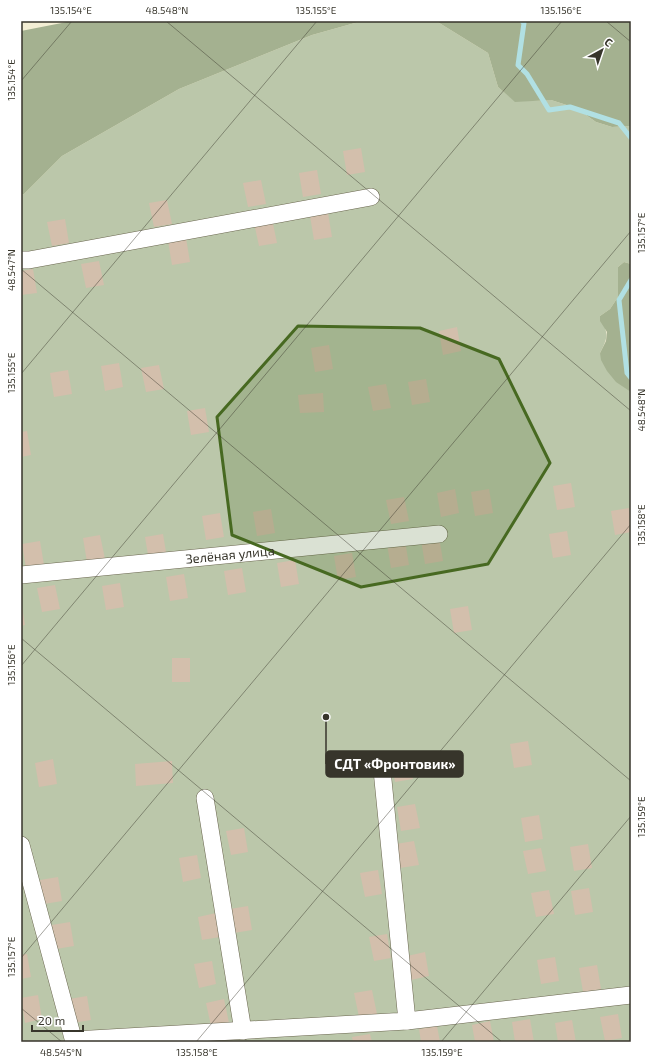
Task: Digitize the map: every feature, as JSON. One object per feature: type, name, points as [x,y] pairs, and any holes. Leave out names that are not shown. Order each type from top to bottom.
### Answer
[{"type":"lane","points":[[21,260],[29,260],[371,197]]},
{"type":"lane","name":"Зелёная улица","points":[[21,575],[439,534]]},
{"type":"lane","points":[[381,760],[407,1021]]},
{"type":"lane","points":[[205,798],[243,1031]]},
{"type":"lane","points":[[21,845],[74,1041],[407,1021],[631,995]]},
{"type":"highlighted area","points":[[298,326],[420,328],[499,359],[550,463],[488,564],[361,587],[232,535],[217,417]]},
{"type":"green space","points":[[72,21],[362,21],[312,35],[179,89],[62,156],[24,194],[21,195],[21,31]]},
{"type":"green space","points":[[362,21],[436,21],[488,53],[498,87],[515,101],[551,100],[576,108],[596,122],[612,127],[629,126],[631,128],[631,264],[624,262],[618,267],[618,297],[610,309],[600,316],[605,327],[606,338],[600,353],[631,392],[631,1042],[21,1042],[21,195],[24,194],[62,156],[179,89],[312,35]]},
{"type":"green space","points":[[436,21],[631,21],[631,128],[629,126],[612,127],[596,122],[576,108],[551,100],[515,102],[498,87],[488,53]]},
{"type":"green space","points":[[624,262],[631,264],[631,392],[616,382],[607,371],[601,360],[600,353],[606,341],[607,332],[600,321],[600,316],[610,309],[618,297],[618,267]]},
{"type":"building","points":[[361,148],[365,172],[347,175],[343,151]]},
{"type":"building","points":[[317,170],[321,194],[303,197],[299,173]]},
{"type":"building","points":[[261,180],[266,204],[248,207],[243,183]]},
{"type":"building","points":[[167,200],[172,224],[154,227],[149,203]]},
{"type":"building","points":[[328,213],[332,237],[314,240],[310,216]]},
{"type":"building","points":[[65,219],[69,243],[52,246],[47,222]]},
{"type":"building","points":[[272,219],[277,243],[259,246],[254,223]]},
{"type":"building","points":[[186,238],[190,262],[172,265],[168,241]]},
{"type":"building","points":[[99,261],[104,285],[86,288],[81,264]]},
{"type":"building","points":[[33,269],[37,293],[21,295],[21,271]]},
{"type":"building","points":[[457,327],[461,351],[443,355],[439,331]]},
{"type":"building","points":[[329,345],[333,369],[315,372],[311,348]]},
{"type":"building","points":[[119,363],[123,387],[105,391],[101,366]]},
{"type":"building","points":[[159,365],[164,389],[146,392],[141,368]]},
{"type":"building","points":[[68,370],[72,394],[54,397],[50,373]]},
{"type":"building","points":[[426,379],[430,402],[412,405],[408,382]]},
{"type":"building","points":[[386,384],[391,408],[373,411],[368,387]]},
{"type":"building","points":[[323,393],[324,412],[300,413],[298,395]]},
{"type":"building","points":[[205,408],[209,432],[191,435],[187,411]]},
{"type":"building","points":[[27,431],[31,455],[21,457],[21,432]]},
{"type":"building","points":[[571,483],[575,507],[557,510],[553,486]]},
{"type":"building","points":[[455,489],[459,513],[441,517],[437,493]]},
{"type":"building","points":[[489,489],[493,513],[475,516],[471,492]]},
{"type":"building","points":[[404,497],[409,521],[391,524],[386,500]]},
{"type":"building","points":[[629,508],[631,532],[615,535],[611,511]]},
{"type":"building","points":[[271,509],[275,533],[257,536],[253,512]]},
{"type":"building","points":[[220,513],[224,537],[206,540],[202,516]]},
{"type":"building","points":[[567,531],[571,555],[553,558],[549,534]]},
{"type":"building","points":[[163,534],[167,558],[149,561],[145,537]]},
{"type":"building","points":[[100,535],[105,559],[87,562],[83,538]]},
{"type":"building","points":[[439,537],[443,561],[425,564],[421,540]]},
{"type":"building","points":[[40,541],[44,565],[26,568],[22,544]]},
{"type":"building","points":[[405,541],[409,565],[391,568],[387,544]]},
{"type":"building","points":[[352,553],[356,577],[338,580],[334,556]]},
{"type":"building","points":[[295,560],[299,584],[281,587],[277,563]]},
{"type":"building","points":[[242,568],[246,592],[228,595],[224,571]]},
{"type":"building","points":[[184,574],[188,598],[170,601],[166,577]]},
{"type":"building","points":[[120,583],[124,607],[106,610],[102,586]]},
{"type":"building","points":[[55,585],[60,609],[42,612],[37,588]]},
{"type":"building","points":[[468,606],[472,630],[454,633],[450,609]]},
{"type":"building","points":[[21,607],[25,625],[21,626]]},
{"type":"building","points":[[172,658],[190,658],[190,682],[172,682]]},
{"type":"building","points":[[528,741],[532,765],[514,768],[510,744]]},
{"type":"building","points":[[409,755],[413,779],[395,782],[391,758]]},
{"type":"building","points":[[53,759],[57,784],[39,787],[35,763]]},
{"type":"building","points":[[172,761],[173,783],[136,786],[135,764]]},
{"type":"building","points":[[415,804],[420,828],[401,831],[397,807]]},
{"type":"building","points":[[539,815],[543,839],[525,842],[521,818]]},
{"type":"building","points":[[244,828],[248,852],[231,855],[226,831]]},
{"type":"building","points":[[414,841],[419,865],[400,868],[396,844]]},
{"type":"building","points":[[588,844],[592,868],[574,871],[570,847]]},
{"type":"building","points":[[541,848],[546,871],[528,874],[523,851]]},
{"type":"building","points":[[197,855],[201,878],[183,882],[179,858]]},
{"type":"building","points":[[378,870],[382,894],[365,897],[360,873]]},
{"type":"building","points":[[58,877],[62,901],[44,904],[40,880]]},
{"type":"building","points":[[589,888],[593,912],[575,915],[571,891]]},
{"type":"building","points":[[549,890],[554,914],[536,917],[531,893]]},
{"type":"building","points":[[248,906],[252,930],[234,933],[230,909]]},
{"type":"building","points":[[216,913],[220,937],[202,940],[198,917]]},
{"type":"building","points":[[70,922],[74,946],[56,949],[52,925]]},
{"type":"building","points":[[387,934],[391,958],[374,961],[369,937]]},
{"type":"building","points":[[425,952],[429,976],[411,980],[407,956]]},
{"type":"building","points":[[27,954],[31,977],[21,979],[21,955]]},
{"type":"building","points":[[555,957],[559,981],[541,984],[537,960]]},
{"type":"building","points":[[212,961],[216,984],[199,988],[194,964]]},
{"type":"building","points":[[597,965],[601,989],[583,992],[579,968]]},
{"type":"building","points":[[372,990],[377,1014],[359,1017],[354,993]]},
{"type":"building","points":[[38,995],[42,1019],[25,1023],[21,998]]},
{"type":"building","points":[[87,996],[91,1020],[73,1023],[69,999]]},
{"type":"building","points":[[224,999],[229,1023],[211,1026],[206,1003]]},
{"type":"building","points":[[618,1014],[622,1038],[605,1041],[600,1017]]},
{"type":"building","points":[[530,1019],[534,1042],[515,1042],[512,1022]]},
{"type":"building","points":[[572,1020],[576,1042],[558,1042],[555,1023]]},
{"type":"building","points":[[490,1021],[494,1042],[475,1042],[472,1025]]},
{"type":"building","points":[[437,1026],[440,1042],[421,1042],[419,1029]]},
{"type":"building","points":[[370,1034],[372,1042],[353,1042],[352,1037]]},
{"type":"waterway","points":[[522,21],[524,23],[518,65],[527,74],[549,110],[570,107],[619,123],[631,138]]},
{"type":"waterway","points":[[631,280],[619,300],[627,373],[631,378]]},
{"type":"place","name":"СДТ «Фронтовик»","points":[[326,717]]}]
